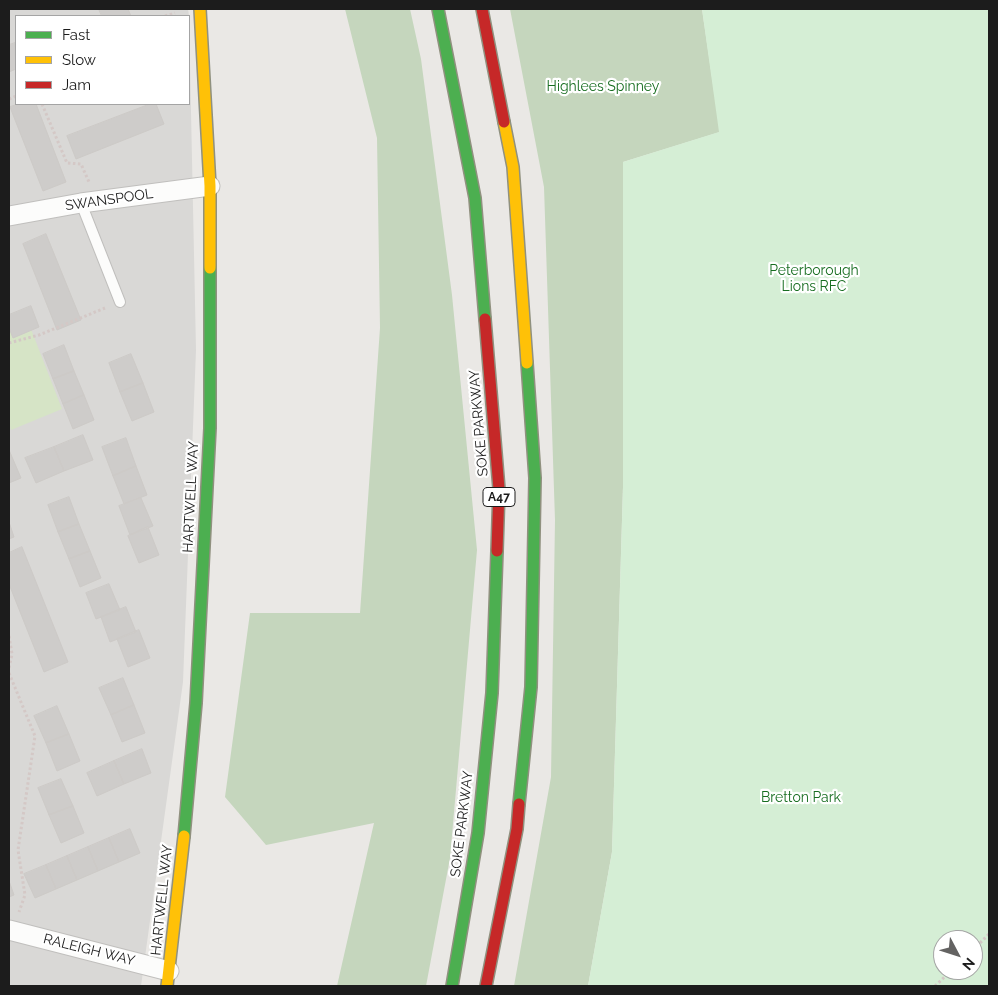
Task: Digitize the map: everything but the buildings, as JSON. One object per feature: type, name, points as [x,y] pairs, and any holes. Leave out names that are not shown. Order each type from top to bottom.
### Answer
[{"type":"main road","name":"HARTWELL WAY","points":[[168,979],[182,862],[196,703],[210,428],[210,186],[200,9]]},
{"type":"main road","name":"SOKE PARKWAY","points":[[438,9],[475,198],[499,489],[492,693],[478,833],[452,986]]},
{"type":"main road","name":"A47","points":[[482,9],[513,167],[535,478],[530,696],[517,829],[486,986]]},
{"type":"street","name":"SWANSPOOL","points":[[9,216],[89,202],[210,186]]},
{"type":"street","name":"RALEIGH WAY","points":[[12,924],[168,979]]},
{"type":"lane","points":[[89,202],[120,302]]},
{"type":"path","points":[[42,105],[67,163],[81,164],[89,202]]},
{"type":"path","points":[[9,343],[39,335],[120,302]]},
{"type":"path","points":[[9,636],[12,654],[9,668]]},
{"type":"path","points":[[9,673],[35,736],[18,850],[26,895],[21,910],[12,924]]},
{"type":"shaded area","points":[[9,9],[188,9],[189,15],[15,15],[15,105],[190,105],[190,64],[196,350],[183,682],[141,986],[9,986]]},
{"type":"green space","points":[[345,9],[410,9],[421,59],[452,295],[477,550],[450,858],[426,986],[337,986],[374,823],[266,845],[225,797],[250,613],[360,613],[380,328],[377,138]]},
{"type":"green space","name":"Highlees Spinney","points":[[510,9],[702,9],[720,132],[623,162],[623,487],[612,852],[588,986],[514,986],[551,777],[555,520],[544,187]]},
{"type":"green space","points":[[702,9],[989,9],[989,986],[588,986],[612,852],[623,487],[623,162],[719,132]]},
{"type":"green space","points":[[29,324],[62,409],[11,430],[9,423],[9,332]]},
{"type":"traffic: fast","points":[[438,9],[475,198],[485,319]]},
{"type":"traffic: fast","points":[[184,836],[196,703],[210,428],[210,268]]},
{"type":"traffic: fast","points":[[519,804],[531,687],[535,478],[527,363]]},
{"type":"traffic: fast","points":[[452,986],[478,833],[492,693],[497,551]]},
{"type":"traffic: slow","points":[[200,9],[210,186],[210,268]]},
{"type":"traffic: slow","points":[[504,122],[513,167],[527,363]]},
{"type":"traffic: slow","points":[[167,986],[184,836]]},
{"type":"traffic: jam","points":[[482,9],[504,122]]},
{"type":"traffic: jam","points":[[485,319],[499,489],[497,551]]},
{"type":"traffic: jam","points":[[486,986],[517,829],[519,804]]},
{"type":"park label","name":"Peterborough Lions RFC","points":[[814,280]]},
{"type":"park label","name":"Bretton Park","points":[[801,798]]}]
